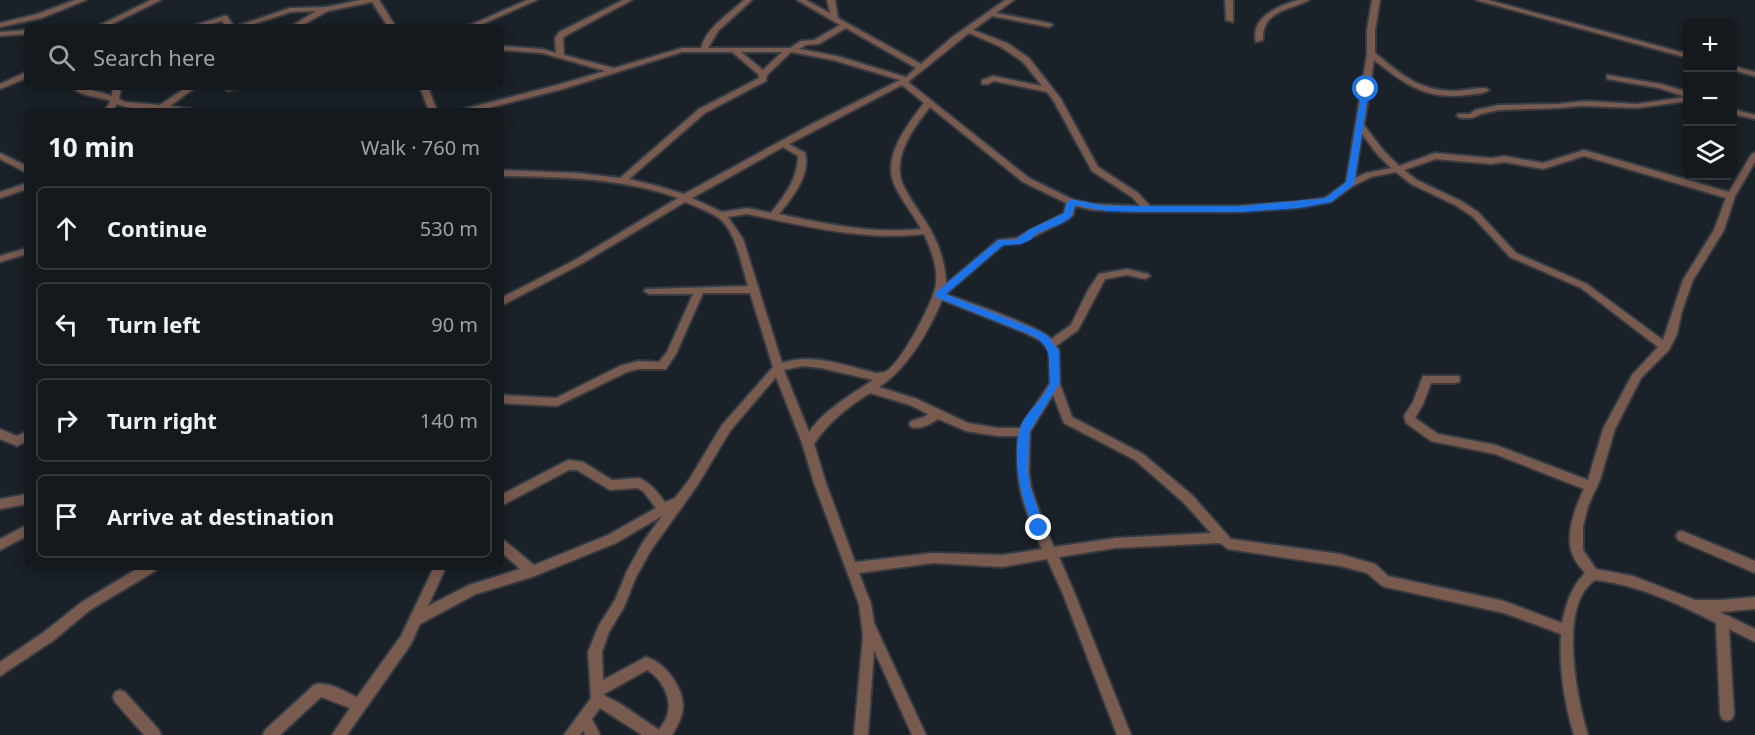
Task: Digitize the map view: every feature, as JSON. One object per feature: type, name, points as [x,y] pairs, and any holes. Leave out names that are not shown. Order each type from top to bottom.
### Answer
[{"type":"street","points":[[0,25],[39,16],[82,0]]},
{"type":"street","points":[[105,24],[157,0]]},
{"type":"street","points":[[246,24],[290,10],[326,9],[373,0],[390,24]]},
{"type":"street","points":[[476,24],[516,4],[533,0]]},
{"type":"street","points":[[560,56],[559,38],[562,34],[628,0]]},
{"type":"street","points":[[704,50],[710,33],[748,0]]},
{"type":"street","points":[[801,0],[922,68]]},
{"type":"street","points":[[831,0],[835,20]]},
{"type":"street","points":[[504,300],[578,262],[686,197],[815,126],[905,81],[968,30],[1010,0]]},
{"type":"street","points":[[1229,0],[1230,20]]},
{"type":"street","points":[[1259,40],[1258,27],[1261,22],[1280,10],[1305,0]]},
{"type":"street","points":[[1350,184],[1371,54],[1371,30],[1376,0]]},
{"type":"street","points":[[1480,0],[1683,55]]},
{"type":"street","points":[[299,24],[326,9]]},
{"type":"street","points":[[990,14],[1049,25]]},
{"type":"street","points":[[118,17],[119,24]]},
{"type":"street","points":[[204,24],[225,18],[228,24]]},
{"type":"street","points":[[622,181],[702,111],[763,79],[763,74],[791,50],[804,43],[816,42],[844,26]]},
{"type":"street","points":[[968,30],[1015,52],[1026,60],[1051,90],[1095,169],[1135,195],[1148,209]]},
{"type":"street","points":[[0,34],[24,32]]},
{"type":"street","points":[[504,48],[521,48],[560,56],[611,70]]},
{"type":"street","points":[[479,108],[560,87],[673,52],[791,50],[834,58],[905,81],[928,104],[1026,180],[1071,202],[1092,207],[1238,209],[1318,203],[1335,196],[1350,184],[1368,176],[1435,156],[1491,161],[1503,159],[1543,166],[1584,153],[1731,196]]},
{"type":"street","points":[[735,52],[763,74]]},
{"type":"street","points":[[1371,54],[1416,88],[1426,91],[1459,93],[1485,90]]},
{"type":"street","points":[[1737,69],[1755,74]]},
{"type":"street","points":[[0,87],[24,76]]},
{"type":"street","points":[[985,82],[993,78],[1051,90]]},
{"type":"street","points":[[1610,78],[1660,86],[1683,93]]},
{"type":"street","points":[[80,90],[99,94],[115,101],[162,108],[188,90]]},
{"type":"street","points":[[110,108],[115,101],[117,90]]},
{"type":"street","points":[[425,90],[432,108]]},
{"type":"street","points":[[1461,116],[1472,116],[1475,112],[1498,108],[1526,108],[1533,105],[1555,106],[1585,103],[1632,106],[1683,100]]},
{"type":"street","points":[[928,104],[906,132],[896,165],[898,186],[927,231],[939,266],[941,280],[939,295]]},
{"type":"street","points":[[1737,112],[1755,117]]},
{"type":"street","points":[[1359,124],[1380,152],[1397,169],[1414,182],[1458,202],[1475,214],[1513,255],[1584,286],[1665,348]]},
{"type":"street","points":[[774,215],[788,197],[804,166],[802,155],[784,144]]},
{"type":"street","points":[[1592,574],[1577,551],[1576,527],[1594,480],[1609,429],[1636,375],[1665,348],[1672,334],[1688,280],[1719,230],[1731,196],[1755,155]]},
{"type":"street","points":[[0,156],[24,168]]},
{"type":"street","points":[[504,172],[653,185],[686,197],[721,215],[729,223],[738,239],[778,368],[808,443],[820,483],[865,603],[868,622],[861,735]]},
{"type":"street","points":[[0,195],[24,187]]},
{"type":"street","points":[[808,443],[819,424],[838,408],[886,376],[904,358],[939,295],[1001,242],[1018,242],[1027,238],[1034,231],[1068,215],[1071,202]]},
{"type":"street","points":[[721,215],[747,211],[827,227],[899,234],[927,231]]},
{"type":"street","points":[[0,259],[24,252]]},
{"type":"street","points":[[1051,344],[1074,329],[1082,317],[1092,291],[1102,276],[1127,272],[1144,276]]},
{"type":"street","points":[[649,291],[753,289]]},
{"type":"street","points":[[504,399],[557,402],[624,369],[638,366],[662,366],[671,354],[699,291]]},
{"type":"street","points":[[939,295],[1037,333],[1051,344],[1055,363],[1054,384],[1068,420],[1139,457],[1188,500],[1228,544],[1340,560],[1371,568],[1385,580],[1504,607],[1568,631]]},
{"type":"street","points":[[654,735],[598,695],[595,652],[604,629],[620,603],[631,575],[647,546],[684,495],[726,428],[778,368],[803,362],[886,376]]},
{"type":"street","points":[[1455,379],[1427,379],[1418,404],[1409,416],[1410,420],[1435,438],[1496,450],[1590,486]]},
{"type":"street","points":[[1054,384],[1024,432],[1025,487],[1124,735]]},
{"type":"street","points":[[867,388],[913,402],[966,427],[998,432],[1024,432]]},
{"type":"street","points":[[915,424],[927,422],[937,414]]},
{"type":"street","points":[[0,434],[17,441],[24,438]]},
{"type":"street","points":[[504,499],[568,465],[579,465],[610,485],[639,483],[647,488],[664,509]]},
{"type":"street","points":[[417,619],[483,585],[532,571],[612,539],[684,495]]},
{"type":"street","points":[[0,504],[24,500]]},
{"type":"street","points":[[0,545],[24,533]]},
{"type":"street","points":[[1682,536],[1755,567]]},
{"type":"street","points":[[851,568],[933,558],[1002,561],[1115,543],[1223,538]]},
{"type":"street","points":[[504,547],[532,571]]},
{"type":"street","points":[[0,670],[49,636],[86,606],[146,570]]},
{"type":"street","points":[[339,735],[406,640],[440,570]]},
{"type":"street","points":[[1581,735],[1567,671],[1568,631],[1573,599],[1582,580],[1592,574],[1622,579],[1690,604],[1755,636]]},
{"type":"street","points":[[1690,604],[1720,606],[1755,603]]},
{"type":"street","points":[[1722,619],[1727,714]]},
{"type":"street","points":[[868,622],[919,735]]},
{"type":"street","points":[[571,735],[598,695],[646,663],[656,666],[662,672],[676,705],[674,718],[664,735]]},
{"type":"street","points":[[270,735],[319,690],[327,691],[359,705]]},
{"type":"street","points":[[120,697],[132,709],[140,724],[153,735]]},
{"type":"street","points":[[584,718],[593,735]]},
{"type":"route","points":[[1039,528],[1025,487],[1024,432],[1054,384],[1055,363],[1051,344],[1037,333],[939,295],[990,249],[1001,242],[1018,242],[1027,238],[1034,231],[1068,215],[1071,202],[1108,208],[1238,209],[1318,203],[1328,200],[1350,184],[1366,89]]}]
